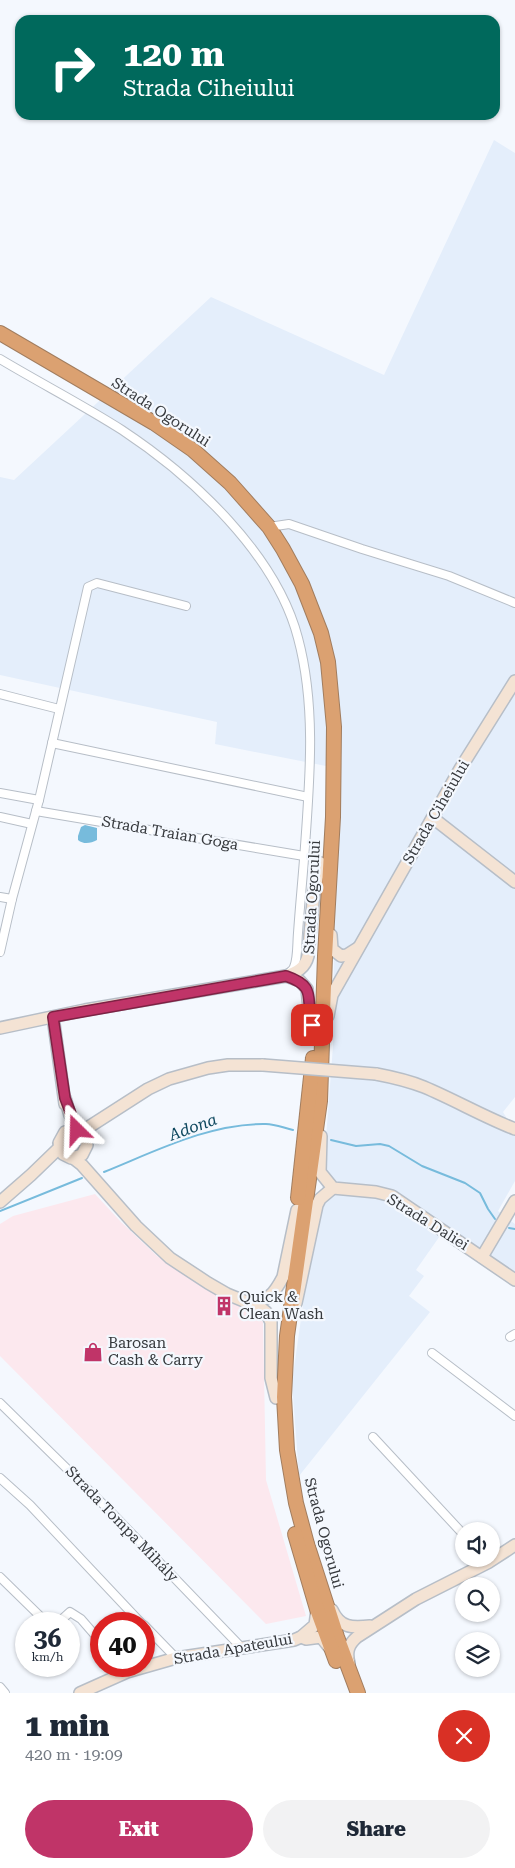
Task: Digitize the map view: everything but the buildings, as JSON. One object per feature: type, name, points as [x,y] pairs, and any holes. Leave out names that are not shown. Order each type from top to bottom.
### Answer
[{"type":"highway","name":"Strada Ogorului","points":[[0,333],[125,405],[193,450],[230,483],[269,527],[283,549],[302,584],[321,634],[328,662],[334,726],[331,852],[324,956],[322,1062],[320,1101],[289,1318],[284,1377],[288,1450],[296,1503],[358,1693]]},
{"type":"highway","name":"Strada Ogorului","points":[[0,342],[156,432],[192,460],[226,492],[260,530],[277,554],[303,606],[312,630],[322,674],[325,702],[323,841],[315,1033],[297,1210],[280,1332],[276,1398],[287,1500],[317,1609],[348,1693]]},
{"type":"street","points":[[0,359],[121,430],[148,449],[205,497],[240,534],[261,560],[287,605],[302,653],[310,713],[308,797],[295,967],[286,976]]},
{"type":"street","points":[[269,527],[289,524],[449,576],[515,603]]},
{"type":"street","points":[[0,952],[12,899],[39,800],[88,587],[97,583],[186,606]]},
{"type":"street","name":"Strada Ciheiului","points":[[322,1062],[332,995],[460,769],[515,681]]},
{"type":"street","points":[[0,694],[59,709]]},
{"type":"street","points":[[52,743],[308,797]]},
{"type":"street","points":[[0,792],[39,800]]},
{"type":"street","name":"Strada Traian Goga","points":[[36,811],[304,856]]},
{"type":"street","points":[[0,817],[32,824]]},
{"type":"street","points":[[433,818],[515,882]]},
{"type":"street","points":[[331,852],[334,888],[331,944],[336,953],[341,956],[352,953],[361,945]]},
{"type":"street","points":[[0,1028],[286,976],[301,968],[307,961],[314,891],[321,863]]},
{"type":"street","points":[[0,897],[12,899]]},
{"type":"street","points":[[286,976],[300,981],[307,988],[310,1018],[315,1033]]},
{"type":"street","points":[[53,1017],[65,1098],[65,1132]]},
{"type":"street","points":[[276,1398],[270,1368],[272,1340],[270,1322],[266,1312],[261,1308],[227,1294],[170,1258],[136,1226],[82,1165],[63,1154],[60,1147],[60,1138],[65,1132],[79,1131],[114,1113],[148,1089],[187,1072],[228,1065],[263,1065],[376,1074],[400,1079],[424,1087],[483,1116],[515,1129]]},
{"type":"street","points":[[65,1098],[79,1131],[87,1140],[86,1148],[92,1166],[107,1193]]},
{"type":"street","points":[[289,1318],[296,1305],[302,1285],[317,1205],[320,1199],[333,1188],[322,1175],[319,1168],[320,1101]]},
{"type":"street","points":[[31,1175],[58,1162],[79,1157],[94,1134],[114,1113]]},
{"type":"street","points":[[483,1116],[515,1135]]},
{"type":"street","points":[[0,1202],[60,1147]]},
{"type":"street","name":"Strada Daliei","points":[[333,1188],[376,1192],[392,1196],[515,1280]]},
{"type":"street","points":[[482,1257],[514,1202]]},
{"type":"street","points":[[247,1302],[264,1299],[274,1293],[279,1287],[283,1277],[297,1210]]},
{"type":"street","points":[[432,1353],[515,1416]]},
{"type":"street","name":"Strada Tompa Mihály","points":[[0,1403],[108,1509],[241,1647]]},
{"type":"street","points":[[373,1437],[455,1525]]},
{"type":"street","points":[[0,1478],[30,1505],[131,1612]]},
{"type":"street","points":[[500,1553],[515,1545]]},
{"type":"street","points":[[358,1693],[347,1654],[353,1641],[416,1599],[475,1567]]},
{"type":"street","points":[[0,1577],[36,1612]]},
{"type":"street","points":[[322,1587],[336,1620],[355,1628],[374,1626]]},
{"type":"street","name":"Strada Apateului","points":[[155,1662],[241,1647],[294,1640],[316,1625],[317,1609]]},
{"type":"street","points":[[80,1617],[90,1629]]},
{"type":"street","points":[[155,1637],[176,1658]]},
{"type":"street","name":"Strada Apateului","points":[[301,1637],[306,1639],[321,1637],[326,1641],[334,1655]]},
{"type":"street","name":"Strada Apateului","points":[[80,1693],[109,1677]]},
{"type":"street","points":[[0,1687],[5,1693]]},
{"type":"shaded area","points":[[494,140],[515,153],[515,1097],[503,1112],[515,1132],[515,1181],[498,1211],[515,1224],[515,1285],[442,1233],[416,1270],[424,1276],[409,1296],[430,1312],[299,1476],[292,1382],[306,1284],[320,1216],[333,1046],[336,768],[215,744],[217,722],[0,675],[0,477],[14,480],[211,297],[384,375]]},
{"type":"shaded area","points":[[95,1194],[157,1256],[253,1313],[263,1322],[266,1480],[306,1616],[266,1624],[0,1356],[0,1224],[13,1216]]},
{"type":"water","points":[[85,825],[97,828],[97,840],[83,843],[78,840],[81,827]]},
{"type":"waterway","name":"Adona","points":[[104,1172],[163,1147],[224,1128],[266,1124],[293,1130]]},
{"type":"waterway","name":"Adona","points":[[331,1140],[356,1146],[380,1144],[389,1146],[422,1166],[465,1183],[480,1193],[495,1219]]},
{"type":"waterway","name":"Adona","points":[[0,1211],[82,1178]]},
{"type":"waterway","name":"Adona","points":[[509,1228],[515,1229]]},
{"type":"place","name":"Quick & Clean Wash","points":[[224,1306]]},
{"type":"place","name":"Barosan Cash & Carry","points":[[93,1352]]},
{"type":"route","points":[[77,1130],[65,1098],[53,1017],[286,976],[300,981],[307,988],[312,1025]]}]
